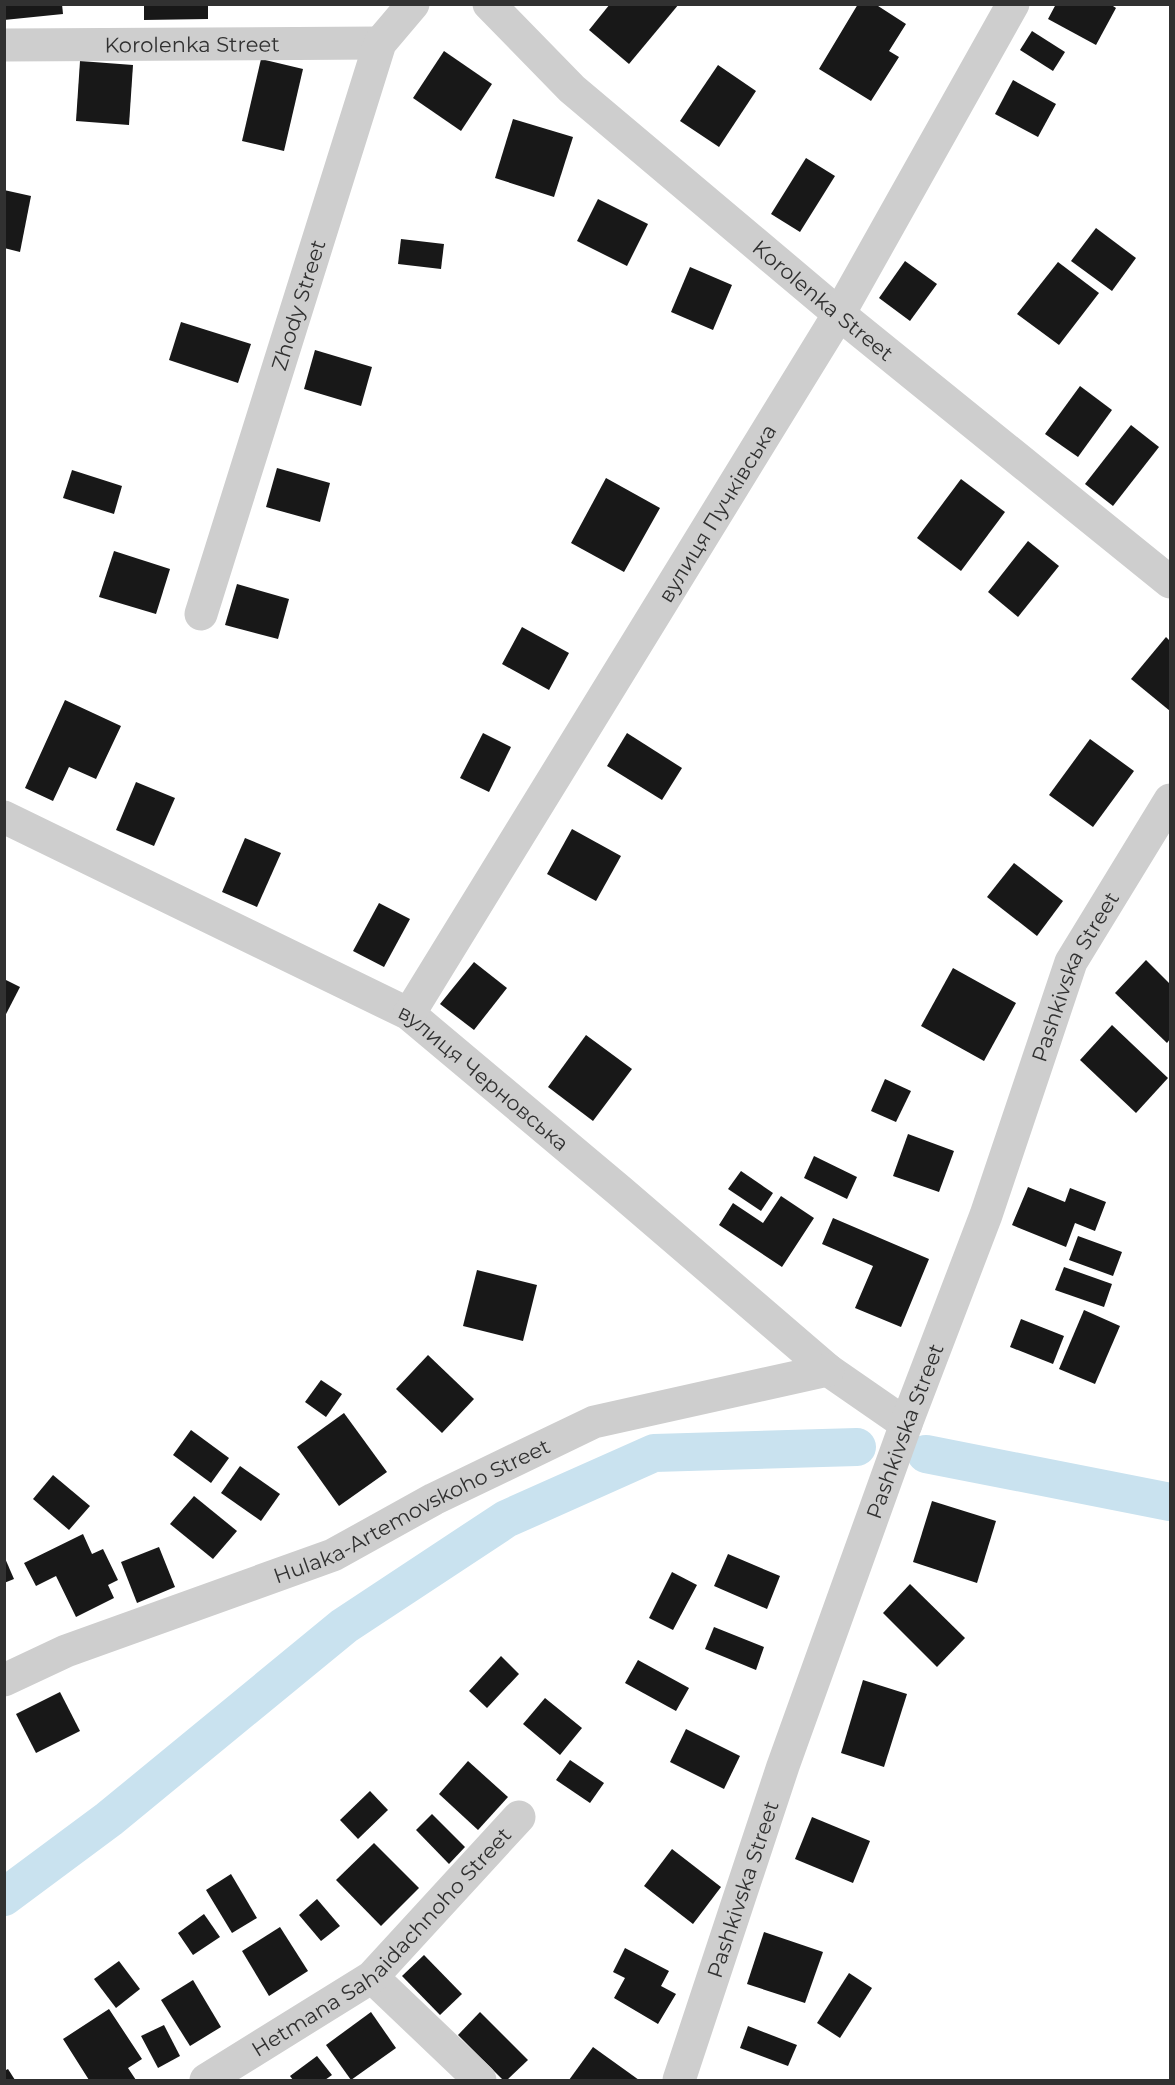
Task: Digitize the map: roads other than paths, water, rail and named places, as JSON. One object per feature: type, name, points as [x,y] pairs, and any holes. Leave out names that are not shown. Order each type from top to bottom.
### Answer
[{"type":"street","name":"Zhody Street","points":[[201,614],[380,44],[413,4]]},
{"type":"street","name":"Korolenka Street","points":[[489,4],[572,89],[839,314],[1170,582]]},
{"type":"street","name":"вулиця Пучківська","points":[[409,1014],[839,314],[1013,4]]},
{"type":"street","name":"Korolenka Street","points":[[4,45],[380,44]]},
{"type":"street","name":"Pashkivska Street","points":[[679,2080],[783,1766],[906,1424],[986,1215],[1071,962],[1170,800]]},
{"type":"street","name":"вулиця Черновська","points":[[4,817],[409,1014],[828,1370],[906,1424]]},
{"type":"street","name":"Hulaka-Artemovskoho Street","points":[[4,1680],[66,1651],[333,1555],[434,1499],[594,1422],[828,1370]]},
{"type":"street","name":"Hetmana Sahaidachnoho Street","points":[[206,2080],[372,1977],[519,1817]]},
{"type":"street","points":[[372,1977],[480,2080]]},
{"type":"waterway","points":[[4,1897],[109,1819],[344,1626],[506,1519],[654,1453],[857,1447]]},
{"type":"waterway","points":[[926,1454],[1170,1502]]}]
